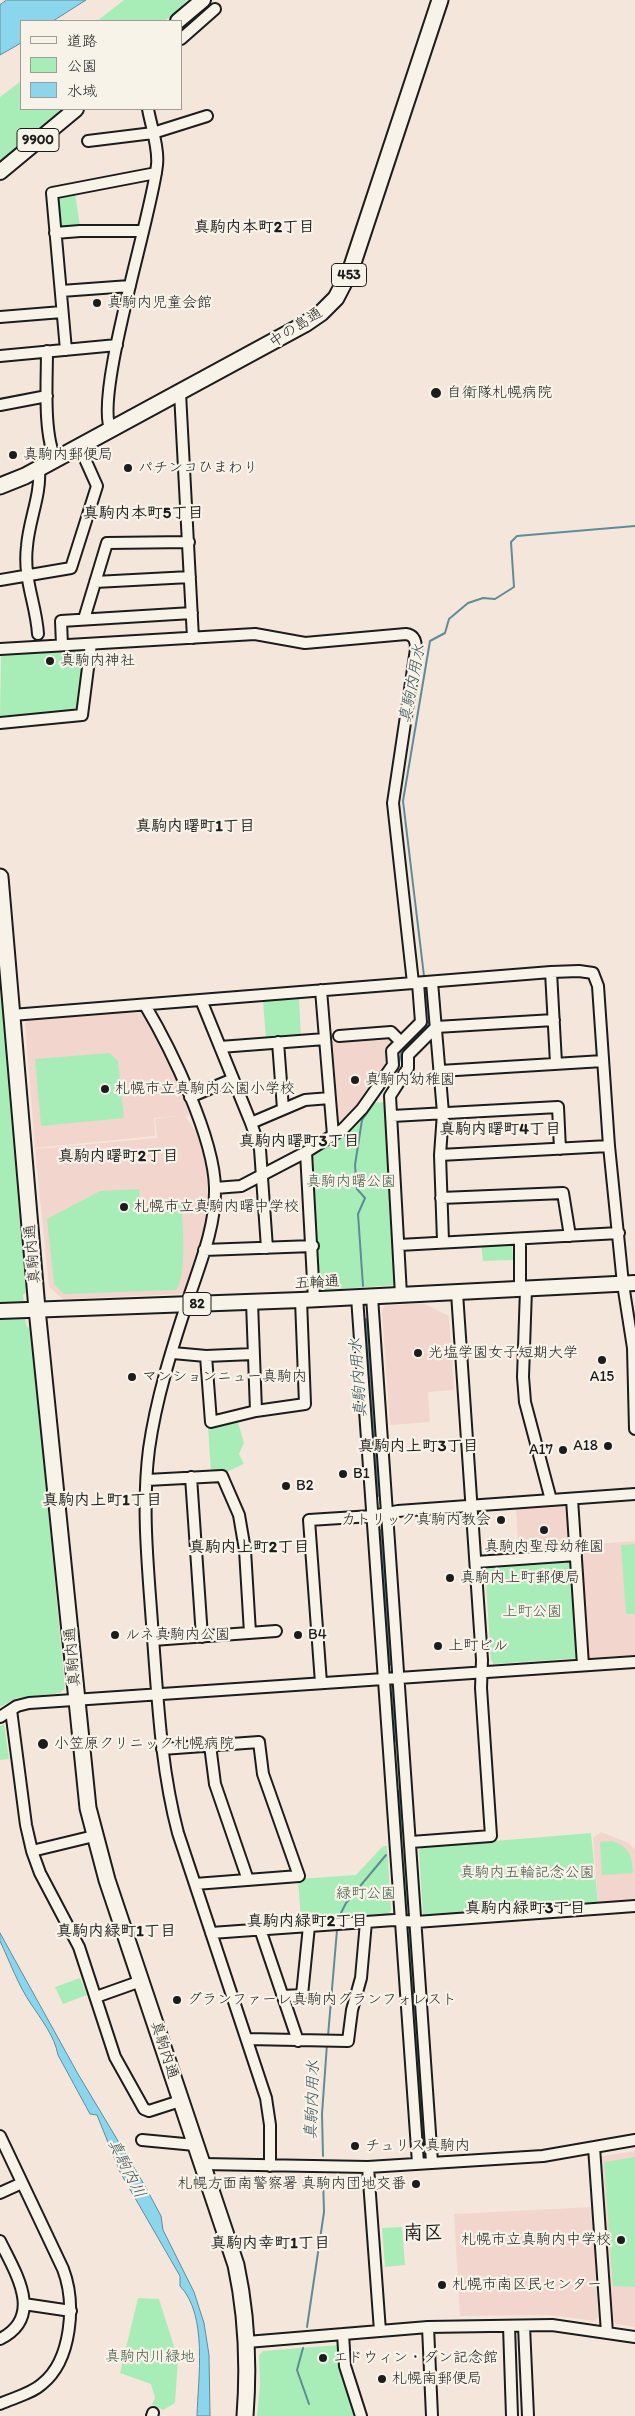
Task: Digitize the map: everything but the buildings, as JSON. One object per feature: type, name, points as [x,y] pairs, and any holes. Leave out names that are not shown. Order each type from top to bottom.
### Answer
[{"type":"highway","name":"中の島通","points":[[0,486],[38,470],[80,448],[300,328],[321,313],[341,290],[351,269],[440,0]]},
{"type":"highway","name":"真駒内通","points":[[0,877],[37,1309],[88,1808],[94,1836],[180,2101],[236,2265],[245,2314],[247,2342],[245,2416]]},
{"type":"main road","points":[[179,20],[202,0]]},
{"type":"main road","name":"9900","points":[[0,172],[75,110]]},
{"type":"main road","name":"五輪通","points":[[0,1311],[308,1300],[629,1283]]},
{"type":"street","points":[[182,38],[215,9]]},
{"type":"street","points":[[111,431],[106,418],[117,345],[156,174],[157,153],[148,110]]},
{"type":"street","points":[[88,141],[152,133],[207,116]]},
{"type":"street","points":[[66,350],[52,193],[156,174]]},
{"type":"street","points":[[55,233],[143,231]]},
{"type":"street","points":[[61,291],[130,286]]},
{"type":"street","points":[[0,318],[62,312]]},
{"type":"street","points":[[0,356],[117,345]]},
{"type":"street","points":[[47,352],[46,396],[51,450],[56,460]]},
{"type":"street","points":[[180,393],[194,638]]},
{"type":"street","points":[[0,406],[46,396]]},
{"type":"street","points":[[0,580],[71,568],[97,486],[80,448]]},
{"type":"street","points":[[38,470],[40,481],[27,546],[26,575],[38,634]]},
{"type":"street","points":[[84,620],[107,543],[188,542]]},
{"type":"street","points":[[95,582],[190,577]]},
{"type":"street","points":[[62,645],[61,621],[192,614]]},
{"type":"street","points":[[0,649],[255,634],[305,643],[406,634],[414,639],[416,649],[393,796],[421,1022],[392,1050],[393,1065],[351,1123],[306,1152],[241,1186],[215,1188]]},
{"type":"street","points":[[0,723],[82,715],[91,644]]},
{"type":"street","points":[[12,1015],[552,972],[586,971],[593,973],[596,977],[609,1146],[619,1233],[629,1283],[635,1429]]},
{"type":"street","points":[[552,972],[556,1063]]},
{"type":"street","points":[[432,982],[443,1113],[440,1155],[443,1241]]},
{"type":"street","points":[[321,990],[330,1037],[330,1098],[333,1135]]},
{"type":"street","points":[[201,1000],[252,1123],[260,1149],[267,1248]]},
{"type":"street","points":[[146,1005],[168,1045],[210,1150],[215,1188],[213,1216],[154,1420],[146,1480],[146,1539],[162,1750],[173,1815],[247,2039],[268,2109],[270,2166]]},
{"type":"street","points":[[401,1295],[391,1092],[408,1064],[408,1055],[436,1027],[554,1020]]},
{"type":"street","points":[[220,1047],[391,1032],[400,1041]]},
{"type":"street","points":[[278,1042],[283,1109]]},
{"type":"street","points":[[440,1071],[603,1061]]},
{"type":"street","points":[[393,1065],[408,1064]]},
{"type":"street","points":[[190,1097],[233,1079]]},
{"type":"street","points":[[252,1123],[305,1100],[330,1098]]},
{"type":"street","points":[[392,1116],[558,1107],[560,1149]]},
{"type":"street","points":[[440,1155],[609,1146]]},
{"type":"street","points":[[206,1356],[211,1422],[256,1411],[305,1404],[308,1300],[313,1246],[306,1152]]},
{"type":"street","points":[[441,1198],[563,1193],[570,1236]]},
{"type":"street","points":[[399,1245],[443,1241],[619,1233]]},
{"type":"street","points":[[520,1239],[525,1402],[551,1500]]},
{"type":"street","points":[[204,1250],[313,1246]]},
{"type":"street","points":[[410,1842],[491,1836],[476,1562],[457,1293]]},
{"type":"street","points":[[357,1297],[418,2163]]},
{"type":"street","points":[[372,1297],[432,2162]]},
{"type":"street","points":[[252,1302],[256,1411]]},
{"type":"street","points":[[173,1353],[206,1356],[253,1354]]},
{"type":"street","points":[[146,1480],[222,1476],[239,1515],[245,1550],[250,1633]]},
{"type":"street","points":[[191,1477],[202,1636]]},
{"type":"street","points":[[320,1683],[309,1520],[372,1516],[387,1512],[635,1494]]},
{"type":"street","points":[[572,1499],[583,1666]]},
{"type":"street","points":[[476,1562],[576,1555]]},
{"type":"street","points":[[154,1640],[276,1632]]},
{"type":"street","points":[[0,1717],[11,1710],[29,1703],[635,1662]]},
{"type":"street","points":[[11,1710],[26,1825],[32,1851],[40,1874],[79,1947],[115,2057],[144,2109],[149,2112],[180,2101]]},
{"type":"street","points":[[162,1750],[259,1742],[263,1774],[299,1876],[195,1884]]},
{"type":"street","points":[[210,1745],[216,1784],[248,1880]]},
{"type":"street","points":[[32,1851],[94,1836]]},
{"type":"street","points":[[211,1933],[400,1920],[416,1922],[635,1906]]},
{"type":"street","points":[[247,2039],[348,2041],[352,2010],[361,1978],[366,1922]]},
{"type":"street","points":[[282,1996],[302,1995],[309,1926]]},
{"type":"street","points":[[260,1930],[298,2041]]},
{"type":"street","points":[[96,1997],[141,1981]]},
{"type":"street","points":[[0,2136],[66,2276],[71,2311],[66,2340],[52,2375],[39,2387],[0,2404]]},
{"type":"street","points":[[142,2140],[195,2145]]},
{"type":"street","points":[[202,2164],[368,2167],[543,2156],[635,2140]]},
{"type":"street","points":[[594,2147],[606,2333]]},
{"type":"street","points":[[368,2167],[380,2331]]},
{"type":"street","points":[[0,2193],[22,2183]]},
{"type":"street","points":[[0,2241],[4,2259],[21,2286],[24,2304],[19,2322],[1,2336]]},
{"type":"street","points":[[24,2304],[71,2311]]},
{"type":"street","points":[[509,2326],[512,2416]]},
{"type":"street","points":[[524,2326],[528,2416]]},
{"type":"street","points":[[247,2342],[428,2327],[562,2326],[635,2337]]},
{"type":"street","points":[[428,2327],[432,2416]]},
{"type":"street","points":[[343,2334],[345,2366],[361,2416]]},
{"type":"shaded area","points":[[139,1011],[163,1049],[190,1115],[185,1116],[197,1133],[205,1155],[208,1198],[204,1228],[185,1292],[181,1294],[63,1299],[49,1287],[35,1149],[157,1138],[155,1119],[176,1116],[154,1118],[155,1136],[35,1148],[25,1022],[27,1020]]},
{"type":"shaded area","name":"真駒内幼稚園","points":[[390,1036],[394,1042],[388,1065],[358,1108],[342,1125],[336,1122],[330,1040]]},
{"type":"shaded area","name":"光塩学園女子短期大学","points":[[423,1303],[449,1316],[454,1390],[428,1392],[430,1422],[390,1425],[382,1310],[384,1306]]},
{"type":"shaded area","name":"真駒内聖母幼稚園","points":[[566,1505],[569,1507],[571,1550],[569,1553],[519,1556],[516,1509]]},
{"type":"shaded area","points":[[635,1541],[635,1655],[588,1658],[581,1545]]},
{"type":"shaded area","points":[[601,1832],[629,1843],[635,1850],[635,1901],[598,1903],[593,1838]]},
{"type":"shaded area","name":"札幌市立真駒内中学校","points":[[635,2151],[635,2327],[616,2324],[612,2320],[601,2160],[603,2156]]},
{"type":"shaded area","points":[[592,2207],[598,2317],[595,2321],[549,2315],[460,2316],[454,2214]]},
{"type":"green space","points":[[124,0],[188,0],[166,20],[98,20]]},
{"type":"green space","points":[[20,82],[20,110],[61,110],[0,160],[0,97]]},
{"type":"green space","points":[[75,193],[80,226],[61,228],[59,226],[58,196]]},
{"type":"green space","points":[[80,651],[85,656],[78,709],[76,711],[0,718],[1,655]]},
{"type":"green space","points":[[0,981],[28,1291],[23,1295],[26,1325],[31,1329],[65,1688],[60,1693],[17,1698],[0,1707]]},
{"type":"green space","points":[[299,999],[301,1037],[266,1039],[263,1001]]},
{"type":"green space","points":[[110,1053],[118,1061],[124,1118],[41,1126],[35,1059]]},
{"type":"green space","name":"真駒内曙公園","points":[[385,1102],[396,1285],[324,1290],[320,1285],[311,1154],[348,1131],[371,1103]]},
{"type":"green space","points":[[139,1189],[141,1208],[181,1205],[183,1262],[182,1274],[176,1290],[64,1294],[54,1284],[47,1219],[100,1191]]},
{"type":"green space","points":[[508,1242],[512,1246],[513,1260],[483,1261],[481,1243]]},
{"type":"green space","points":[[237,1419],[244,1443],[239,1454],[244,1464],[224,1473],[211,1473],[208,1426]]},
{"type":"green space","points":[[383,1528],[385,1529],[394,1666],[388,1666],[385,1657],[377,1532]]},
{"type":"green space","points":[[635,1544],[635,1614],[626,1614],[621,1545]]},
{"type":"green space","name":"上町公園","points":[[569,1558],[572,1561],[579,1658],[494,1664],[491,1660],[485,1567],[488,1564]]},
{"type":"green space","points":[[396,1692],[412,1907],[403,1907],[388,1693]]},
{"type":"green space","points":[[4,1724],[9,1759],[0,1760],[0,1726]]},
{"type":"green space","name":"真駒内五輪記念公園","points":[[591,1833],[598,1903],[423,1916],[419,1851],[422,1847]]},
{"type":"green space","points":[[612,1841],[623,1846],[629,1853],[633,1873],[602,1875],[600,1842]]},
{"type":"green space","name":"緑町公園","points":[[383,1846],[387,1846],[391,1910],[388,1914],[301,1920],[298,1879],[356,1875]]},
{"type":"green space","points":[[407,1925],[411,1926],[426,2150],[421,2151]]},
{"type":"green space","points":[[80,1978],[87,1995],[63,2004],[55,1987]]},
{"type":"green space","name":"札幌市立真駒内中学校","points":[[635,2157],[635,2287],[613,2286],[604,2162]]},
{"type":"green space","points":[[402,2227],[405,2265],[385,2267],[382,2228]]},
{"type":"green space","name":"真駒内川緑地","points":[[138,2298],[159,2299],[178,2359],[175,2403],[163,2410],[152,2404],[155,2398],[151,2384],[120,2373]]},
{"type":"green space","points":[[340,2345],[342,2367],[355,2416],[257,2416],[260,2385],[259,2355],[263,2351]]},
{"type":"water","points":[[7,0],[86,0],[55,20],[20,20],[20,44],[0,55],[0,5]]},
{"type":"water","name":"真駒内川","points":[[0,1933],[78,2074],[161,2216],[163,2230],[194,2292],[204,2323],[209,2355],[210,2416],[197,2416],[198,2330],[195,2313],[189,2298],[180,2286],[180,2276],[120,2172],[97,2115],[90,2114],[58,2055],[51,2035],[26,1997],[0,1941]]},
{"type":"waterway","name":"真駒内用水","points":[[424,976],[403,801],[430,641],[445,633],[449,619],[468,603],[483,598],[495,599],[514,587],[511,542],[517,536],[635,526]]},
{"type":"waterway","name":"真駒内用水","points":[[363,1286],[358,1214],[365,1198],[357,1189],[355,1165],[362,1120],[398,1068],[401,1053],[428,1026],[429,1022]]},
{"type":"waterway","name":"真駒内用水","points":[[366,1319],[378,1496]]},
{"type":"waterway","name":"真駒内用水","points":[[381,1530],[390,1665]]},
{"type":"waterway","name":"真駒内用水","points":[[392,1686],[396,1741]]},
{"type":"waterway","name":"真駒内用水","points":[[399,1791],[401,1834]]},
{"type":"waterway","name":"真駒内用水","points":[[339,1917],[346,1903],[386,1855]]},
{"type":"waterway","name":"真駒内用水","points":[[328,2036],[337,1930]]},
{"type":"waterway","name":"真駒内用水","points":[[323,2156],[322,2114],[327,2044]]},
{"type":"waterway","name":"真駒内用水","points":[[307,2327],[324,2212],[323,2177]]},
{"type":"waterway","name":"真駒内用水","points":[[303,2348],[297,2370],[309,2404]]},
{"type":"place","name":"真駒内児童会館","points":[[97,303]]},
{"type":"place","name":"自衛隊札幌病院","points":[[436,393]]},
{"type":"place","name":"真駒内郵便局","points":[[13,455]]},
{"type":"place","name":"パチンコひまわり","points":[[128,468]]},
{"type":"place","name":"真駒内神社","points":[[50,661]]},
{"type":"place","name":"真駒内幼稚園","points":[[355,1080]]},
{"type":"place","name":"札幌市立真駒内公園小学校","points":[[105,1089]]},
{"type":"place","name":"札幌市立真駒内曙中学校","points":[[124,1207]]},
{"type":"place","name":"光塩学園女子短期大学","points":[[418,1353]]},
{"type":"place","name":"A15","points":[[602,1360]]},
{"type":"place","name":"マンションニュー真駒内","points":[[132,1377]]},
{"type":"place","name":"A18","points":[[608,1446]]},
{"type":"place","name":"A17","points":[[563,1450]]},
{"type":"place","name":"B1","points":[[343,1474]]},
{"type":"place","name":"B2","points":[[286,1486]]},
{"type":"place","name":"カトリック真駒内教会","points":[[501,1520]]},
{"type":"place","name":"真駒内聖母幼稚園","points":[[544,1530]]},
{"type":"place","name":"真駒内上町郵便局","points":[[450,1578]]},
{"type":"place","name":"ルネ真駒内公園","points":[[115,1635]]},
{"type":"place","name":"B4","points":[[298,1635]]},
{"type":"place","name":"上町ビル","points":[[438,1646]]},
{"type":"place","name":"小笠原クリニック札幌病院","points":[[43,1744]]},
{"type":"place","name":"グランファーレ真駒内グランフォレスト","points":[[177,2000]]},
{"type":"place","name":"チュリス真駒内","points":[[355,2146]]},
{"type":"place","name":"札幌方面南警察署 真駒内団地交番","points":[[416,2184]]},
{"type":"place","name":"札幌市立真駒内中学校","points":[[621,2240]]},
{"type":"place","name":"札幌市南区民センター","points":[[442,2285]]},
{"type":"place","name":"エドウィン・ダン記念館","points":[[323,2358]]},
{"type":"place","name":"札幌南郵便局","points":[[382,2379]]},
{"type":"district","name":"真駒内本町2丁目","points":[[254,228]]},
{"type":"district","name":"真駒内本町5丁目","points":[[143,514]]},
{"type":"district","name":"真駒内曙町1丁目","points":[[195,827]]},
{"type":"district","name":"真駒内曙町4丁目","points":[[500,1130]]},
{"type":"district","name":"真駒内曙町3丁目","points":[[299,1142]]},
{"type":"district","name":"真駒内曙町2丁目","points":[[118,1157]]},
{"type":"district","name":"真駒内上町3丁目","points":[[418,1447]]},
{"type":"district","name":"真駒内上町1丁目","points":[[102,1501]]},
{"type":"district","name":"真駒内上町2丁目","points":[[249,1548]]},
{"type":"district","name":"真駒内緑町3丁目","points":[[525,1909]]},
{"type":"district","name":"真駒内緑町2丁目","points":[[307,1922]]},
{"type":"district","name":"真駒内緑町1丁目","points":[[116,1932]]},
{"type":"district","name":"南区","points":[[423,2234]]},
{"type":"district","name":"真駒内幸町1丁目","points":[[270,2244]]}]
